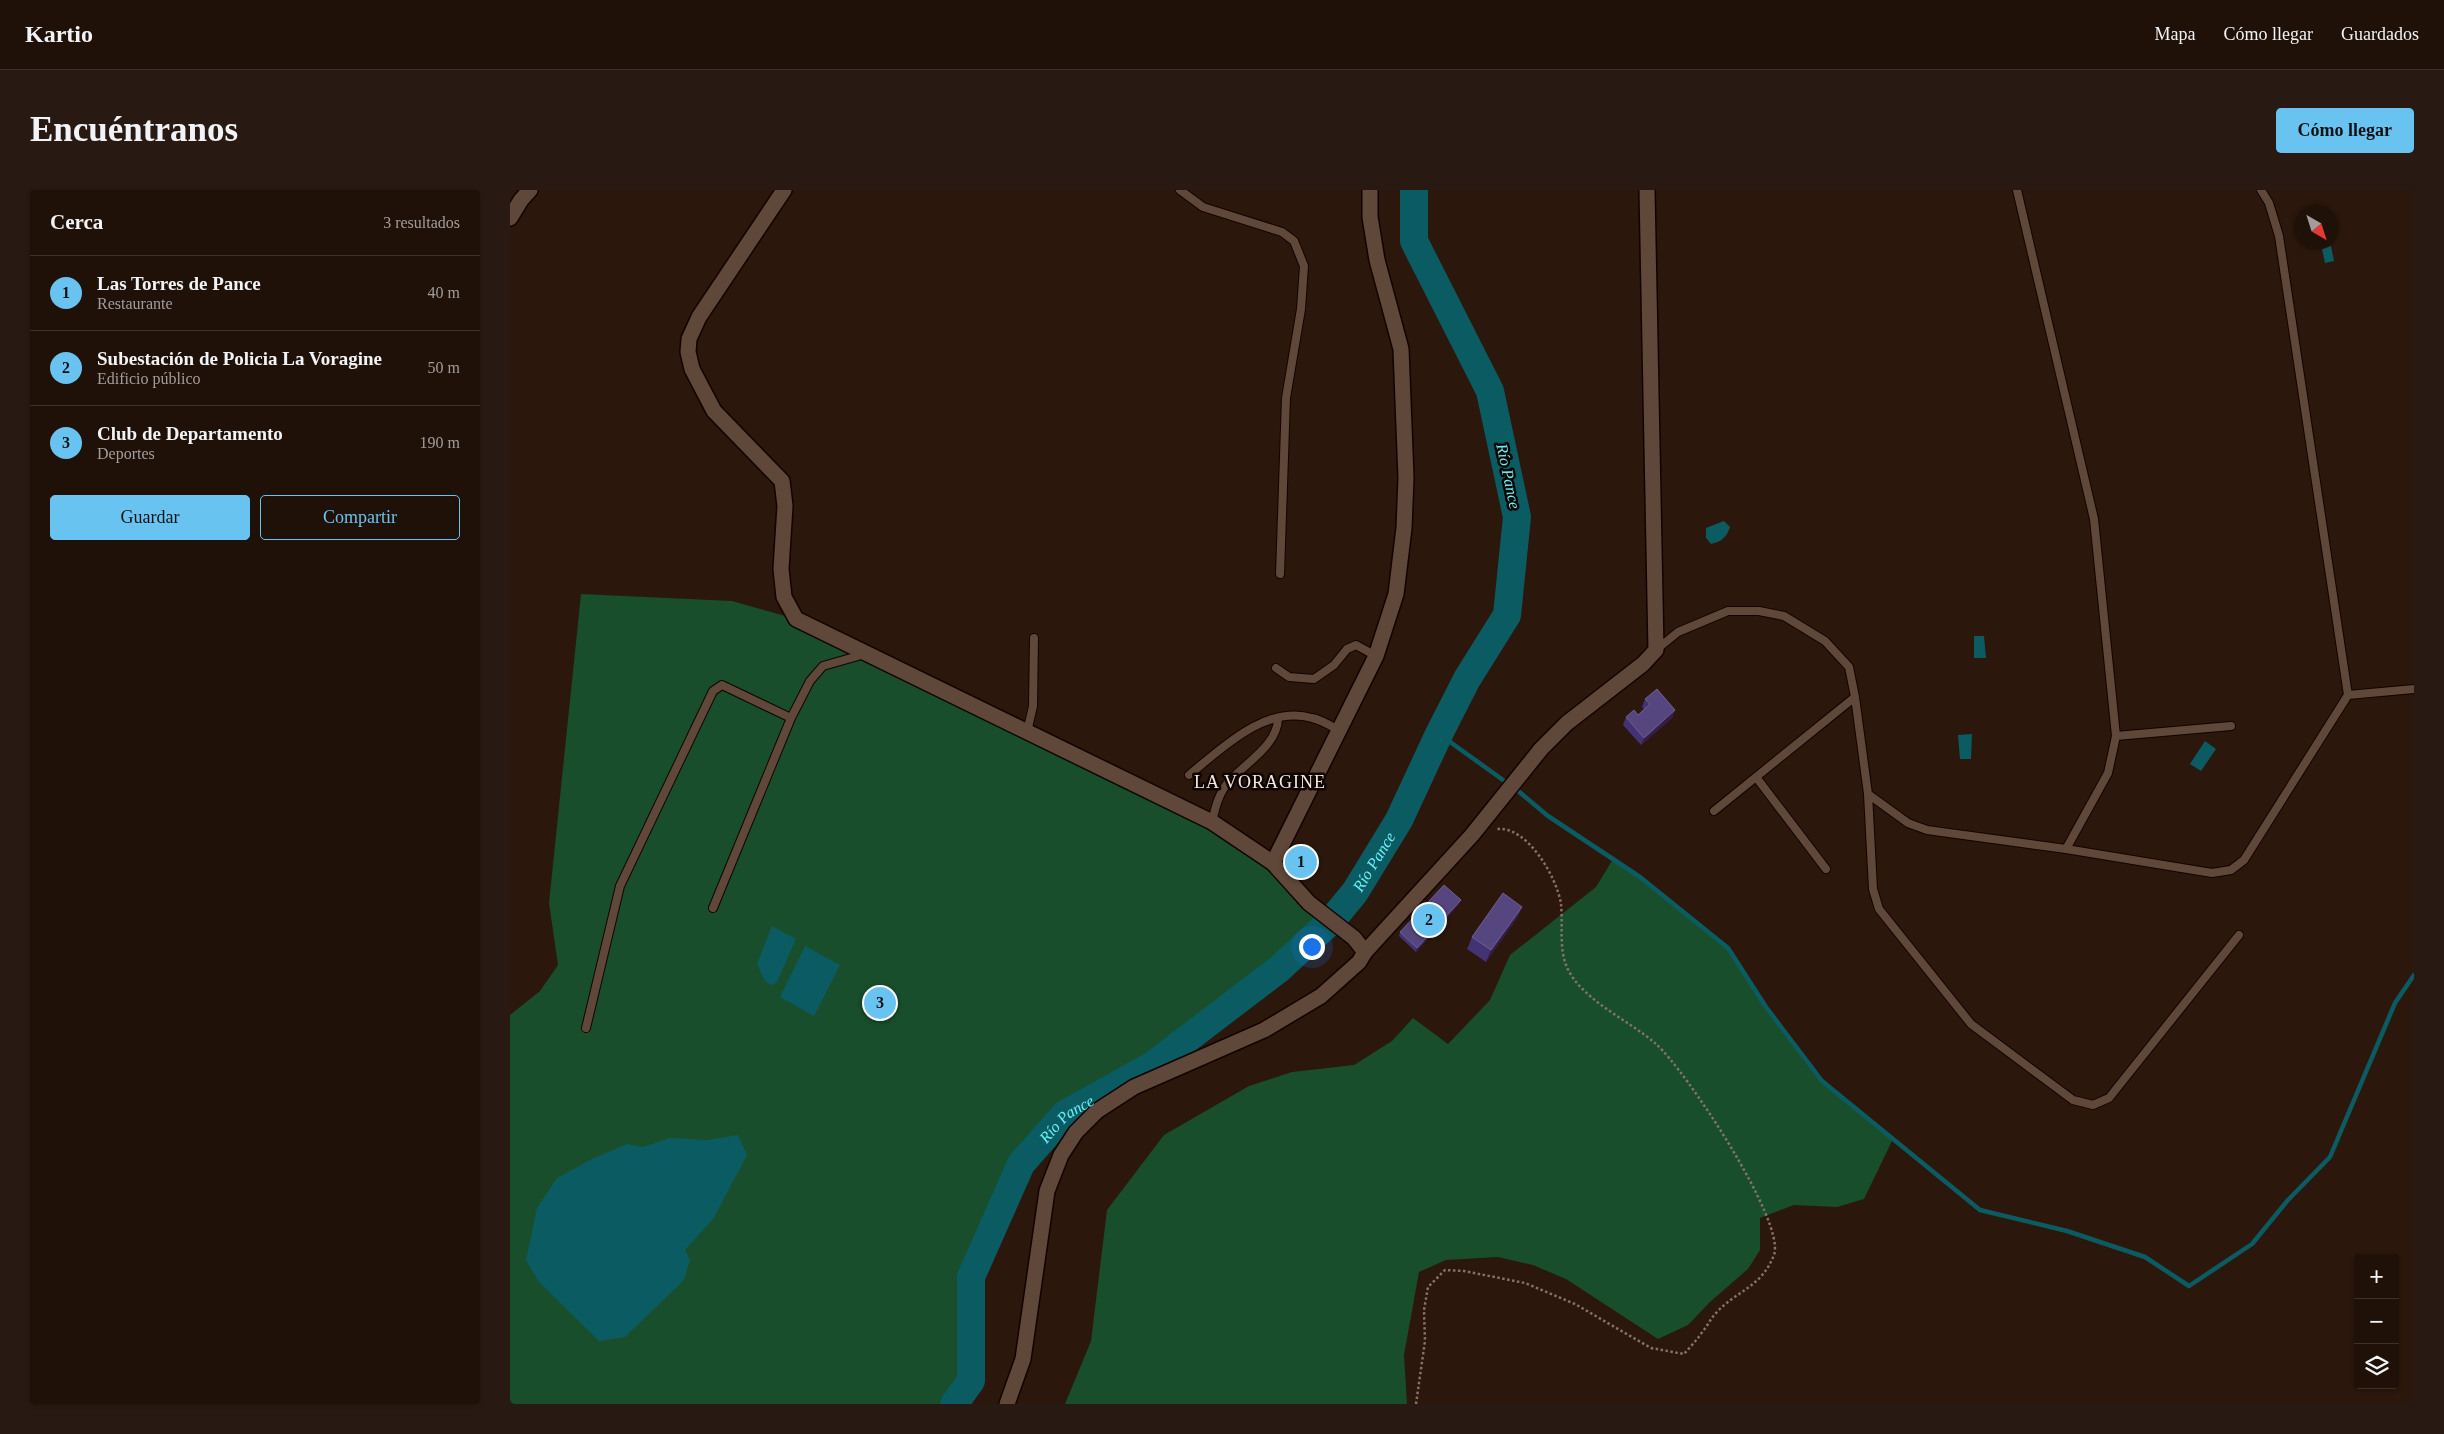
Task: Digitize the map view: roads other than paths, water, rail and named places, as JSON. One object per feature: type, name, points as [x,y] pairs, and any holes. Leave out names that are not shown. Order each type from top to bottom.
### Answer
[{"type":"street","points":[[510,218],[520,200],[530,190]]},
{"type":"street","points":[[784,190],[774,208],[699,317],[689,339],[688,352],[692,369],[714,411],[782,481],[785,506],[781,569],[784,597],[796,619],[1212,822],[1273,863],[1309,903],[1354,938],[1365,952]]},
{"type":"street","points":[[1273,863],[1376,656],[1396,594],[1404,528],[1406,478],[1401,349],[1377,260],[1370,217],[1370,190]]},
{"type":"street","points":[[1007,1404],[1023,1359],[1047,1191],[1061,1155],[1076,1132],[1097,1111],[1134,1086],[1264,1030],[1321,996],[1359,962],[1365,952],[1472,835],[1541,749],[1567,723],[1643,664],[1656,650],[1647,190]]},
{"type":"lane","points":[[1180,190],[1203,206],[1282,232],[1294,240],[1304,266],[1301,309],[1286,398],[1280,574]]},
{"type":"lane","points":[[2018,190],[2094,519],[2116,736],[2108,773],[2066,849]]},
{"type":"lane","points":[[1868,794],[1908,823],[1927,830],[2066,849],[2212,873],[2230,870],[2244,860],[2348,695],[2279,236],[2269,203],[2261,190]]},
{"type":"lane","points":[[1656,650],[1678,632],[1728,611],[1759,612],[1784,616],[1825,641],[1848,666],[1855,697],[1868,794],[1873,889],[1879,909],[1971,1024],[2074,1100],[2093,1105],[2109,1098],[2239,935]]},
{"type":"lane","points":[[1027,732],[1033,706],[1034,638]]},
{"type":"lane","points":[[1276,668],[1289,676],[1314,679],[1334,665],[1347,649],[1356,645],[1376,656]]},
{"type":"lane","points":[[713,908],[791,718],[810,681],[823,666],[867,654]]},
{"type":"lane","points":[[586,1028],[620,886],[714,691],[722,685],[791,718]]},
{"type":"lane","points":[[2348,695],[2414,689]]},
{"type":"lane","points":[[1714,811],[1855,697]]},
{"type":"lane","points":[[1188,775],[1227,744],[1262,722],[1292,715],[1312,717],[1340,731]]},
{"type":"lane","points":[[1212,822],[1216,802],[1226,786],[1245,765],[1266,747],[1278,730],[1278,718]]},
{"type":"lane","points":[[2116,736],[2231,726]]},
{"type":"lane","points":[[1756,777],[1826,869]]},
{"type":"water","points":[[2322,250],[2332,250],[2334,261],[2325,263]]},
{"type":"water","points":[[1724,521],[1730,527],[1727,534],[1718,542],[1711,544],[1706,538],[1706,528]]},
{"type":"water","points":[[1974,636],[1984,636],[1986,658],[1974,658]]},
{"type":"water","points":[[1972,734],[1971,759],[1960,759],[1958,735]]},
{"type":"water","points":[[2205,741],[2216,749],[2201,771],[2190,764]]},
{"type":"water","points":[[772,926],[796,939],[777,982],[771,985],[765,981],[757,964]]},
{"type":"water","points":[[805,946],[840,965],[814,1016],[780,997]]},
{"type":"water","points":[[738,1135],[747,1155],[713,1219],[685,1250],[690,1260],[684,1280],[625,1337],[599,1341],[539,1282],[526,1260],[537,1208],[557,1178],[592,1159],[627,1144],[643,1147],[670,1138],[707,1140]]},
{"type":"waterway","name":"Río Pance","points":[[954,1404],[971,1381],[971,1277],[1021,1164],[1065,1114],[1153,1065],[1279,969],[1332,920],[1355,892],[1399,820],[1467,679],[1507,615],[1517,517],[1490,391],[1414,241],[1414,190]]},
{"type":"waterway","points":[[1439,734],[1503,780]]},
{"type":"waterway","points":[[1517,790],[1548,816],[1640,877],[1728,948],[1766,1007],[1822,1081],[1980,1210],[2067,1231],[2145,1257],[2189,1286],[2252,1244],[2288,1200],[2330,1157],[2395,1003],[2414,975]]},
{"type":"place","name":"Las Torres de Pance","points":[[1301,862]]},
{"type":"place","name":"Subestación de Policia La Voragine","points":[[1429,920]]},
{"type":"place","name":"Club de Departamento","points":[[880,1003]]},
{"type":"district","name":"LA VORAGINE","points":[[1260,782]]}]
